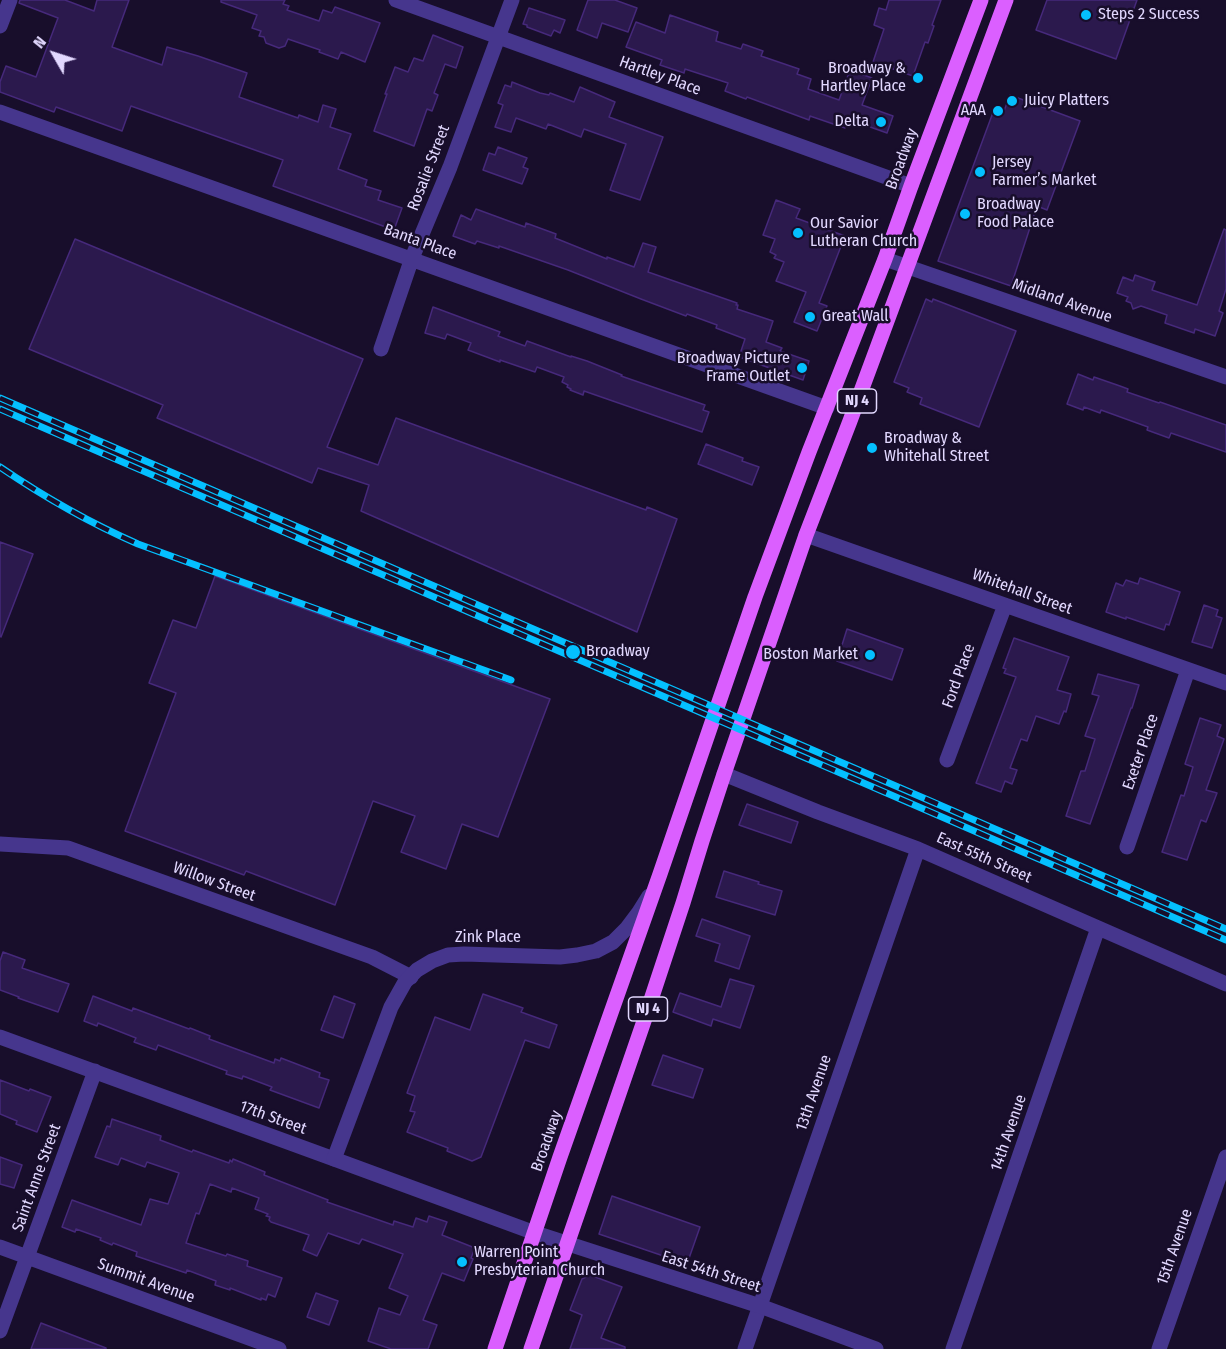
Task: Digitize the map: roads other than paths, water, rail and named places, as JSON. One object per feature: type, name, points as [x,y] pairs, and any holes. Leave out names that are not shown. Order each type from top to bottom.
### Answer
[{"type":"main road","name":"Broadway","points":[[495,1349],[755,597],[885,259],[981,0]]},
{"type":"main road","name":"NJ 4","points":[[531,1349],[644,1021],[724,774],[806,535],[1006,0]]},
{"type":"street","points":[[0,26],[9,0]]},
{"type":"street","name":"Hartley Place","points":[[396,0],[911,186]]},
{"type":"street","name":"Rosalie Street","points":[[381,349],[412,258],[450,167],[512,0]]},
{"type":"street","name":"Banta Place","points":[[0,112],[827,408]]},
{"type":"street","name":"Midland Avenue","points":[[885,259],[1226,378]]},
{"type":"street","name":"Whitehall Street","points":[[806,535],[1226,683]]},
{"type":"street","name":"Ford Place","points":[[947,760],[1005,605]]},
{"type":"street","name":"Exeter Place","points":[[1127,847],[1188,670]]},
{"type":"street","name":"East 55th Street","points":[[724,774],[918,849],[1226,984]]},
{"type":"street","name":"Willow Street","points":[[0,844],[68,849],[372,957],[411,977]]},
{"type":"street","name":"13th Avenue","points":[[745,1349],[918,849]]},
{"type":"street","name":"Zink Place","points":[[334,1160],[391,1007],[401,988],[417,970],[432,961],[464,954],[560,957],[596,951],[613,942],[627,928],[639,912],[660,874]]},
{"type":"street","name":"14th Avenue","points":[[953,1349],[1098,928]]},
{"type":"street","name":"17th Street","points":[[0,1037],[535,1233]]},
{"type":"street","name":"Saint Anne Street","points":[[0,1330],[95,1071]]},
{"type":"street","name":"15th Avenue","points":[[1159,1349],[1226,1157]]},
{"type":"street","name":"East 54th Street","points":[[535,1233],[760,1306],[876,1349]]},
{"type":"street","name":"Summit Avenue","points":[[0,1247],[279,1349]]},
{"type":"railway","points":[[0,398],[1226,929]]},
{"type":"railway","points":[[0,409],[1226,940]]},
{"type":"railway","points":[[0,467],[68,509],[138,544],[511,680]]},
{"type":"place","name":"Steps 2 Success","points":[[1086,15]]},
{"type":"place","name":"Broadway & Hartley Place","points":[[918,78]]},
{"type":"place","name":"Juicy Platters","points":[[1012,101]]},
{"type":"place","name":"AAA","points":[[998,111]]},
{"type":"place","name":"Delta","points":[[881,122]]},
{"type":"place","name":"Jersey Farmer’s Market","points":[[980,172]]},
{"type":"place","name":"Broadway Food Palace","points":[[965,214]]},
{"type":"place","name":"Our Savior Lutheran Church","points":[[798,233]]},
{"type":"place","name":"Great Wall","points":[[810,317]]},
{"type":"place","name":"Broadway Picture Frame Outlet","points":[[802,368]]},
{"type":"place","name":"Broadway & Whitehall Street","points":[[872,448]]},
{"type":"place","name":"Broadway","points":[[573,652]]},
{"type":"place","name":"Boston Market","points":[[870,655]]},
{"type":"place","name":"Warren Point Presbyterian Church","points":[[462,1262]]}]
